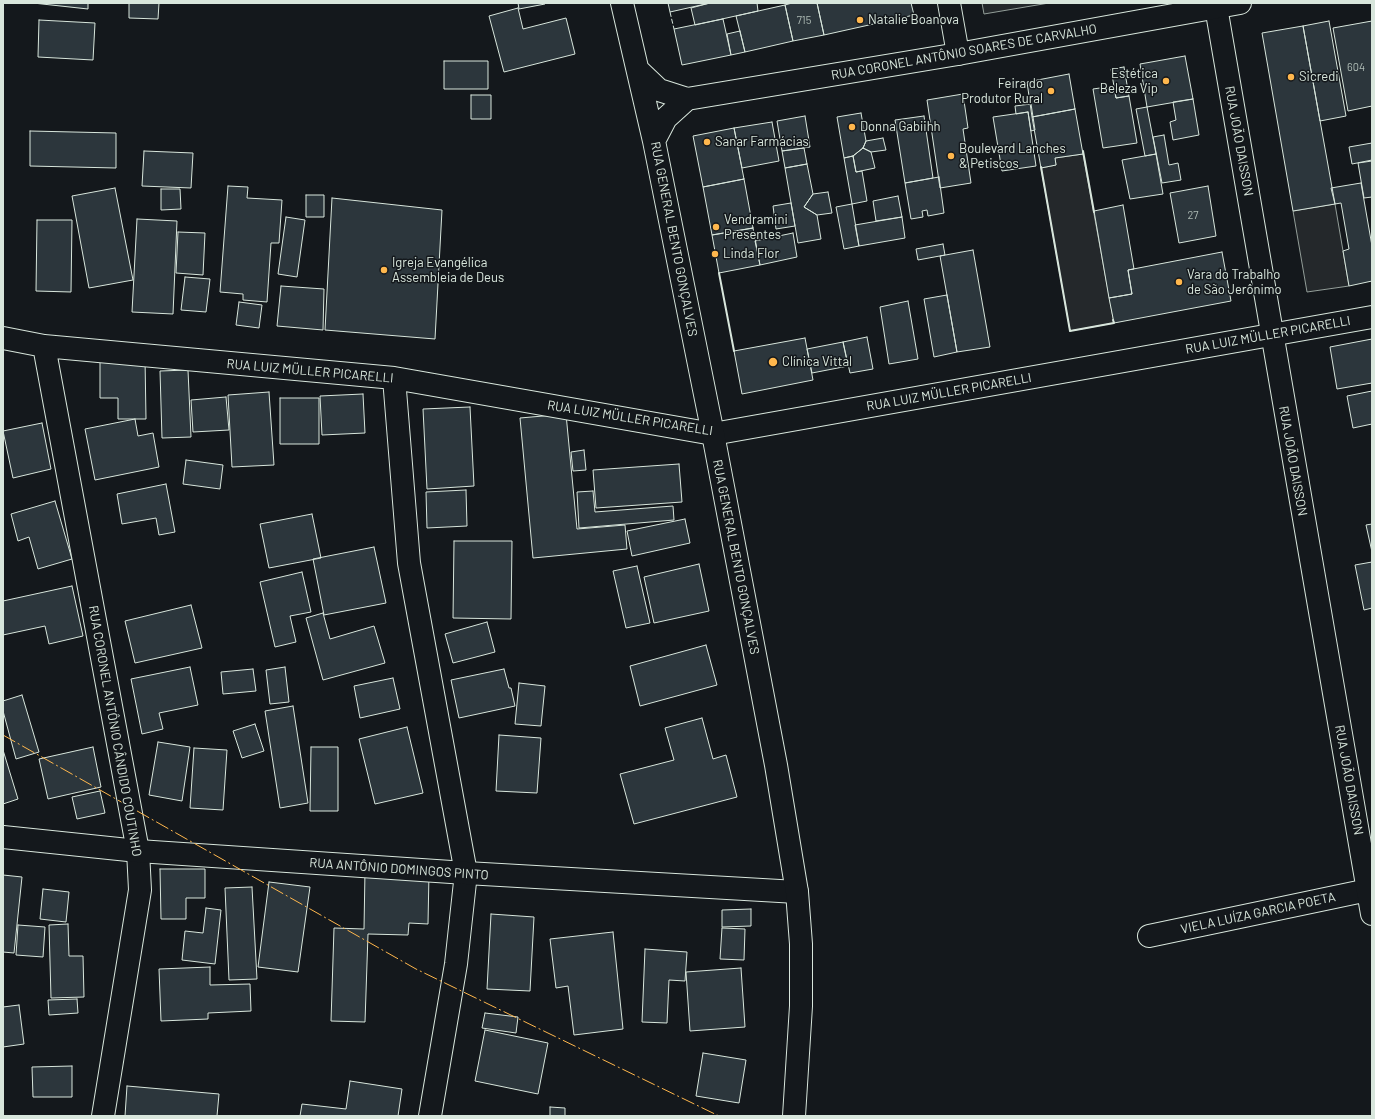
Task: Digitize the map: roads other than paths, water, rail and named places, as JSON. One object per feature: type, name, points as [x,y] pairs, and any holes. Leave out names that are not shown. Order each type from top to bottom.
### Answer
[{"type":"street","name":"RUA GENERAL BENTO GONÇALVES","points":[[622,3],[639,71],[654,141],[713,434],[774,757],[796,892],[801,944],[801,1006],[794,1116]]},
{"type":"street","points":[[949,3],[958,54]]},
{"type":"street","name":"RUA CORONEL ANTÔNIO SOARES DE CARVALHO","points":[[639,71],[659,90],[687,99],[958,54],[1240,3]]},
{"type":"street","name":"RUA JOÃO DAISSON","points":[[1216,7],[1271,334],[1368,876],[1372,914]]},
{"type":"street","points":[[654,141],[666,118],[687,99]]},
{"type":"street","name":"RUA LUIZ MÜLLER PICARELLI","points":[[3,338],[44,346],[394,378],[713,434],[1372,317]]},
{"type":"street","name":"RUA CORONEL ANTÔNIO CÂNDIDO COUTINHO","points":[[44,346],[138,852],[140,890],[103,1116]]},
{"type":"street","points":[[394,378],[409,563],[466,873],[456,964],[430,1116]]},
{"type":"street","name":"RUA ANTÔNIO DOMINGOS PINTO","points":[[3,837],[138,852],[796,892]]},
{"type":"street","name":"VIELA LUÍZA GARCIA POETA","points":[[1149,936],[1368,876]]},
{"type":"place","name":"Natalie Boanova","points":[[860,20]]},
{"type":"place","name":"Sicredi","points":[[1291,77]]},
{"type":"place","name":"Estética Beleza Vip","points":[[1166,81]]},
{"type":"place","name":"Feira do Produtor Rural","points":[[1051,91]]},
{"type":"place","name":"Donna Gabiihh","points":[[852,127]]},
{"type":"place","name":"Sanar Farmácias","points":[[707,142]]},
{"type":"place","name":"Boulevard Lanches & Petiscos","points":[[951,156]]},
{"type":"place","name":"Vendramini Presentes","points":[[716,227]]},
{"type":"place","name":"Linda Flor","points":[[715,254]]},
{"type":"place","name":"Igreja Evangélica Assembleia de Deus","points":[[384,270]]},
{"type":"place","name":"Vara do Trabalho de São Jerônimo","points":[[1179,282]]},
{"type":"place","name":"Clínica Vittal","points":[[773,362]]}]
